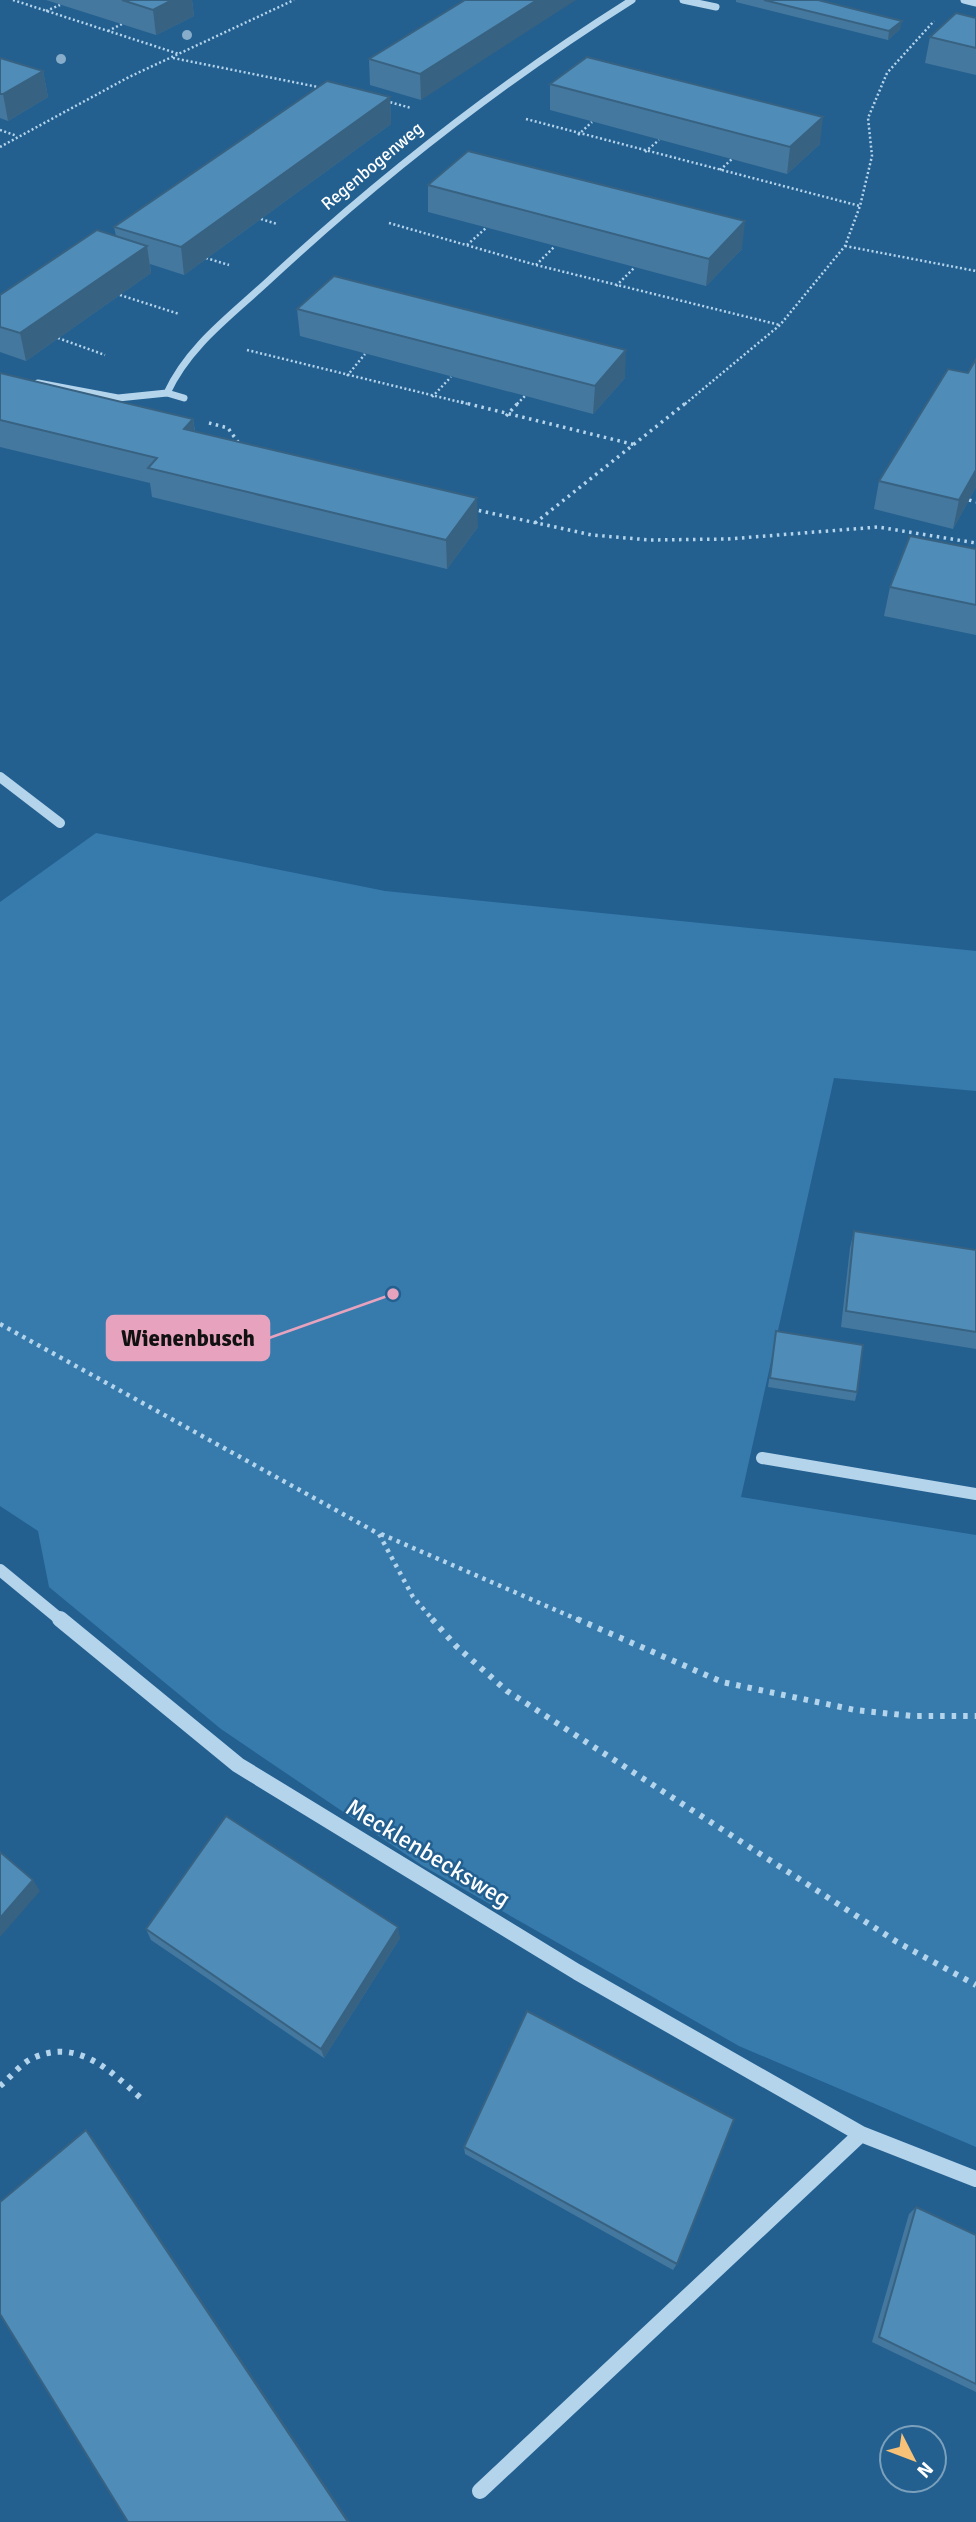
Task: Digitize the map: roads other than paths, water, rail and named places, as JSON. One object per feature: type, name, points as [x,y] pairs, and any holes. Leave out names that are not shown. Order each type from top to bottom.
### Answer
[{"type":"street","name":"Regenbogenweg","points":[[167,393],[173,377],[206,339],[345,211],[456,120],[632,0]]},
{"type":"street","points":[[683,0],[716,8]]},
{"type":"street","points":[[964,0],[976,3]]},
{"type":"street","points":[[167,393],[184,398]]},
{"type":"street","points":[[0,778],[61,823]]},
{"type":"street","points":[[762,1458],[976,1494]]},
{"type":"street","name":"Mecklenbecksweg","points":[[0,1570],[238,1765],[577,1972],[861,2134],[976,2179]]},
{"type":"street","points":[[480,2491],[861,2134]]},
{"type":"lane","points":[[24,380],[118,398],[167,393]]},
{"type":"place","name":"Wienenbusch","points":[[393,1294]]}]
